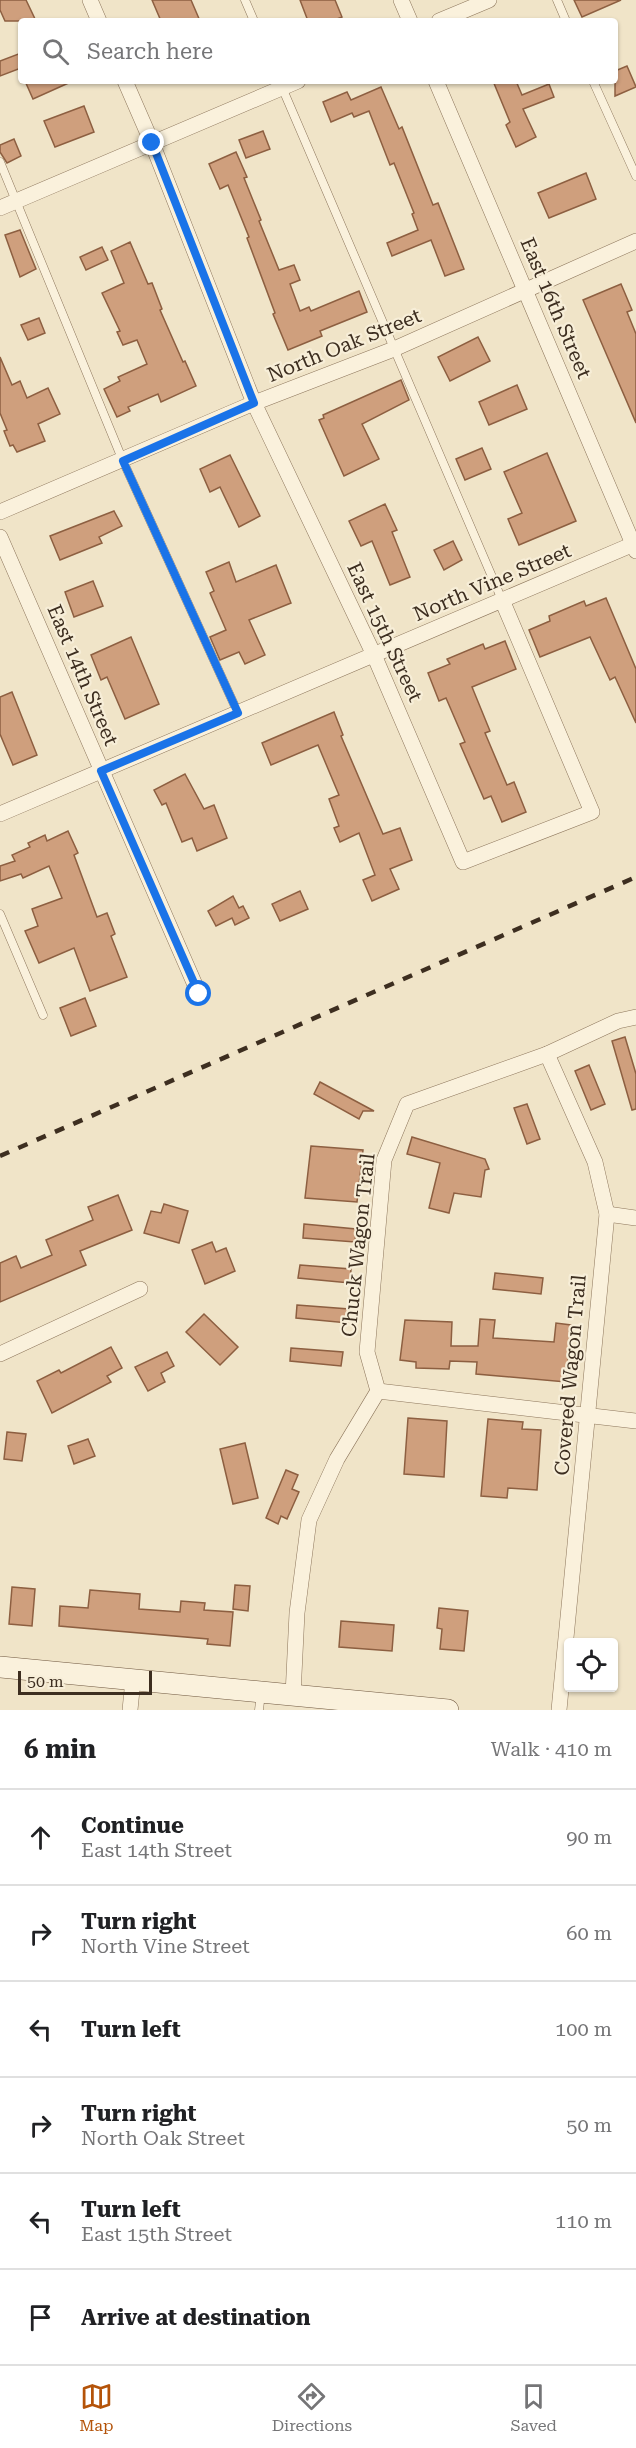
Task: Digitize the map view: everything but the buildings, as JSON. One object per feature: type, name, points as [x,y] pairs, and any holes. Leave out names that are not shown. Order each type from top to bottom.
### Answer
[{"type":"main road","points":[[0,1667],[133,1680],[260,1701],[293,1695],[400,1708],[448,1710]]},
{"type":"street","points":[[90,0],[98,18]]},
{"type":"street","points":[[401,0],[409,18]]},
{"type":"street","points":[[446,18],[489,0]]},
{"type":"street","name":"East 15th Street","points":[[126,84],[152,143],[254,403],[374,655],[463,862],[592,812],[502,600]]},
{"type":"street","points":[[0,208],[152,143],[281,84]]},
{"type":"street","name":"East 16th Street","points":[[437,84],[635,546]]},
{"type":"street","name":"North Oak Street","points":[[0,512],[254,403],[394,350],[636,241]]},
{"type":"street","name":"East 14th Street","points":[[0,537],[199,994]]},
{"type":"street","name":"North Vine Street","points":[[0,814],[502,600],[635,546]]},
{"type":"street","name":"Chuck Wagon Trail","points":[[378,1391],[367,1352],[384,1160],[407,1104],[548,1054],[618,1021],[636,1017]]},
{"type":"street","name":"Covered Wagon Trail","points":[[548,1054],[595,1162],[607,1214],[560,1710]]},
{"type":"street","points":[[607,1214],[636,1218]]},
{"type":"street","points":[[0,1354],[140,1289]]},
{"type":"street","points":[[293,1695],[297,1613],[309,1520],[337,1459],[378,1391],[636,1421]]},
{"type":"street","points":[[130,1710],[133,1680]]},
{"type":"lane","points":[[245,0],[253,18]]},
{"type":"lane","points":[[557,0],[565,18]]},
{"type":"lane","points":[[281,84],[502,600]]},
{"type":"lane","points":[[593,84],[636,176]]},
{"type":"lane","points":[[0,162],[123,461],[238,713]]},
{"type":"lane","points":[[0,914],[43,1015]]},
{"type":"railway","points":[[0,1156],[636,877]]},
{"type":"route","points":[[152,143],[254,403],[123,461],[238,713],[101,771],[199,994]]}]
